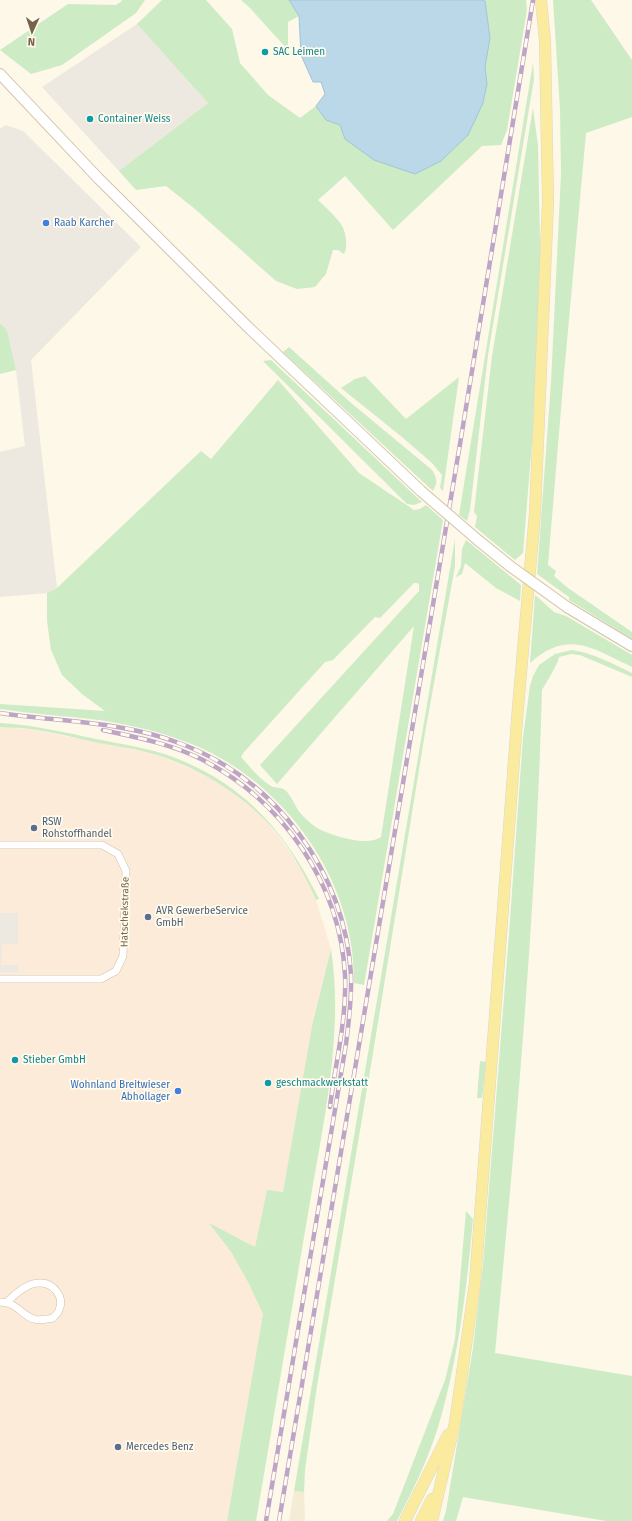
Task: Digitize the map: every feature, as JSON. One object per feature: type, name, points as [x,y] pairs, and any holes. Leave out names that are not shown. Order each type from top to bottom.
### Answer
[{"type":"main road","points":[[432,1521],[455,1422],[475,1283],[518,707],[535,513],[548,202],[545,41],[541,0]]},
{"type":"main road","points":[[0,74],[98,178],[251,330],[421,491],[478,541],[510,566],[567,607],[632,646]]},
{"type":"main road","points":[[405,1521],[455,1422]]},
{"type":"main road","points":[[421,1521],[440,1482]]},
{"type":"street","name":"Hatschekstraße","points":[[0,845],[102,845],[118,854],[126,870],[124,956],[116,971],[101,979],[0,980]]},
{"type":"street","points":[[39,1282],[51,1286],[59,1294],[61,1300],[59,1310],[53,1318],[43,1320],[33,1319],[4,1302],[24,1288],[39,1282]]},
{"type":"shaded area","points":[[137,24],[208,103],[119,171],[42,87]]},
{"type":"shaded area","points":[[6,125],[23,131],[141,247],[31,360],[57,588],[47,593],[0,597],[0,452],[25,446],[16,370],[7,330],[0,323],[0,129]]},
{"type":"shaded area","points":[[0,727],[30,729],[146,752],[195,770],[218,782],[259,814],[276,833],[291,854],[305,876],[316,900],[331,949],[312,1026],[283,1193],[267,1190],[255,1247],[210,1224],[231,1252],[248,1282],[263,1314],[227,1521],[0,1521]]},
{"type":"shaded area","points":[[0,913],[18,913],[18,944],[2,944],[1,965],[18,965],[18,972],[0,972]]},
{"type":"shaded area","points":[[294,1491],[304,1492],[305,1521],[289,1521]]},
{"type":"green space","points":[[121,0],[145,0],[136,13],[62,65],[31,74],[0,50],[68,4],[116,5],[122,1]]},
{"type":"green space","points":[[162,0],[206,0],[232,29],[240,63],[268,95],[300,118],[316,106],[326,120],[340,125],[345,139],[441,161],[468,135],[483,103],[487,84],[485,67],[490,38],[485,1],[482,0],[526,0],[527,10],[507,130],[501,145],[482,146],[393,230],[345,176],[318,200],[331,212],[343,229],[346,244],[344,254],[338,250],[333,250],[326,274],[315,287],[297,289],[276,281],[195,209],[166,186],[136,190],[119,171],[208,103],[137,24]]},
{"type":"green space","points":[[241,0],[289,0],[299,16],[288,22],[288,50],[250,8]]},
{"type":"green space","points":[[553,0],[591,0],[632,60],[632,117],[586,133],[548,565],[556,571],[554,576],[568,588],[632,632],[632,639],[569,600],[569,597],[537,574],[551,383],[561,174],[560,109]]},
{"type":"green space","points":[[533,63],[534,79],[488,355],[470,510],[467,521],[459,515]]},
{"type":"green space","points":[[533,108],[538,146],[541,285],[533,430],[523,553],[515,560],[475,527],[477,516],[474,512],[492,356]]},
{"type":"green space","points":[[0,323],[7,330],[16,370],[0,374]]},
{"type":"green space","points":[[289,347],[350,402],[432,470],[436,480],[436,485],[433,491],[283,352]]},
{"type":"green space","points":[[271,360],[422,502],[414,505],[407,504],[263,361]]},
{"type":"green space","points":[[365,376],[406,419],[459,377],[443,491],[440,488],[442,475],[432,463],[341,388],[355,379]]},
{"type":"green space","points":[[278,380],[359,473],[414,510],[420,509],[426,505],[443,520],[364,985],[354,983],[351,943],[341,905],[326,868],[304,834],[278,803],[248,776],[214,755],[178,739],[149,730],[99,720],[0,709],[0,704],[105,711],[82,694],[62,675],[51,650],[47,621],[47,593],[57,588],[201,451],[211,459]],"holes":[[[414,583],[419,584],[419,591],[260,765],[277,784],[414,626],[381,837],[375,840],[359,841],[333,835],[310,823],[300,812],[285,790],[269,785],[256,774],[241,757],[325,662],[333,660],[375,617],[380,618]]]},
{"type":"green space","points":[[455,539],[455,566],[425,733],[317,1386],[305,1470],[304,1492],[294,1491]]},
{"type":"green space","points":[[466,540],[521,585],[520,601],[496,588],[465,563],[462,574],[456,577],[461,566],[462,549]]},
{"type":"green space","points":[[535,595],[554,612],[566,616],[632,655],[632,667],[592,648],[568,644],[556,647],[544,653],[530,663]]},
{"type":"green space","points":[[572,650],[595,656],[632,673],[632,677],[580,655],[571,654],[559,657],[542,690],[530,939],[518,1105],[495,1353],[632,1376],[632,1521],[606,1521],[463,1497],[456,1521],[443,1521],[446,1511],[473,1348],[483,1265],[523,737],[530,686],[539,665],[555,654]]},
{"type":"green space","points":[[0,723],[48,729],[144,749],[173,757],[198,768],[221,781],[242,796],[260,813],[277,832],[292,852],[319,899],[316,900],[298,864],[276,832],[248,805],[217,782],[183,764],[146,752],[39,730],[0,727]]},
{"type":"green space","points":[[331,949],[335,1014],[326,1111],[256,1521],[227,1521],[263,1314],[248,1282],[231,1252],[209,1223],[255,1247],[267,1190],[283,1192],[312,1026]]},
{"type":"green space","points":[[480,1061],[486,1062],[482,1098],[477,1098]]},
{"type":"green space","points":[[466,1211],[473,1219],[462,1319],[453,1368],[441,1417],[416,1484],[397,1521],[387,1521],[393,1514],[445,1380],[455,1339]]},
{"type":"water","points":[[289,0],[485,1],[490,38],[485,67],[487,84],[483,103],[468,135],[441,161],[415,174],[374,160],[345,139],[340,125],[326,120],[316,106],[325,94],[321,82],[313,82],[301,55],[299,16]]},
{"type":"railway","points":[[279,1521],[533,0]]},
{"type":"railway","points":[[0,713],[90,723],[135,730],[179,743],[214,759],[246,780],[274,805],[299,833],[319,865],[335,900],[346,936],[351,974],[349,1018],[346,1044],[266,1521]]},
{"type":"railway","points":[[103,730],[166,745],[201,759],[231,777],[257,798],[281,822],[302,848],[319,877],[332,908],[341,941],[345,975],[344,1009],[330,1107]]},
{"type":"place","name":"SAC Leimen","points":[[265,52]]},
{"type":"place","name":"Container Weiss","points":[[90,119]]},
{"type":"place","name":"Raab Karcher","points":[[46,223]]},
{"type":"place","name":"RSW Rohstoffhandel","points":[[34,828]]},
{"type":"place","name":"AVR GewerbeService GmbH","points":[[148,917]]},
{"type":"place","name":"Stieber GmbH","points":[[15,1060]]},
{"type":"place","name":"geschmackwerkstatt","points":[[268,1083]]},
{"type":"place","name":"Wohnland Breitwieser Abhollager","points":[[178,1091]]},
{"type":"place","name":"Mercedes Benz","points":[[118,1447]]}]
